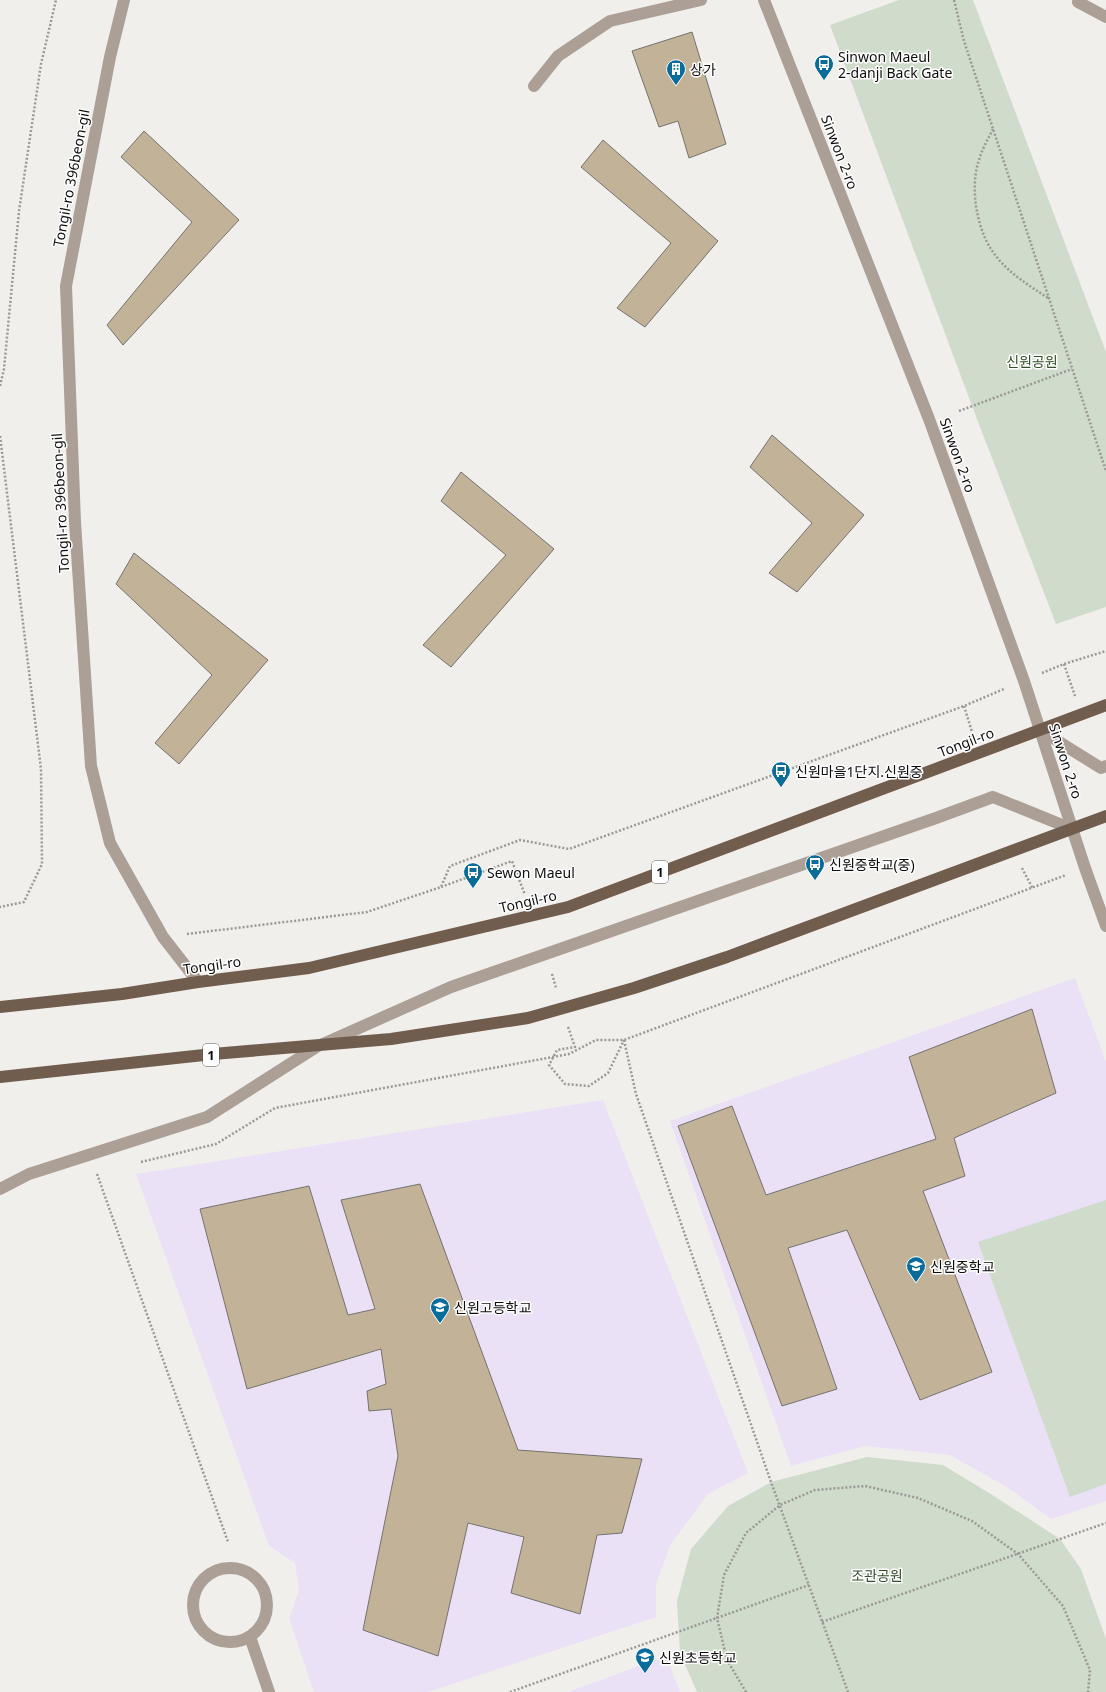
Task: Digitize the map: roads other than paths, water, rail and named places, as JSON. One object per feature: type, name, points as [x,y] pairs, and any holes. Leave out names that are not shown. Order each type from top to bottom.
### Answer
[{"type":"main road","name":"Tongil-ro","points":[[0,1007],[122,994],[198,982],[309,968],[568,907],[1106,705]]},
{"type":"main road","name":"1","points":[[0,1077],[213,1054],[391,1039],[528,1018],[634,988],[728,957],[1106,816]]},
{"type":"street","name":"Tongil-ro 396beon-gil","points":[[124,0],[110,56],[66,286],[75,522],[91,766],[110,843],[163,937],[198,982]]},
{"type":"street","points":[[534,86],[558,56],[610,21],[701,0]]},
{"type":"street","name":"Sinwon 2-ro","points":[[764,0],[929,419],[1040,730],[1106,926]]},
{"type":"street","points":[[1078,2],[1106,17]]},
{"type":"street","points":[[1040,730],[1101,768],[1106,766]]},
{"type":"street","points":[[0,1189],[29,1174],[207,1117],[318,1046],[451,987],[993,797],[1072,828]]},
{"type":"street","points":[[223,1568],[236,1568],[248,1572],[258,1580],[265,1591],[268,1604],[266,1617],[260,1628],[250,1637],[239,1641],[227,1642],[216,1640],[206,1633],[198,1624],[194,1613],[193,1602],[196,1590],[202,1580],[211,1572],[223,1568]]},
{"type":"street","points":[[250,1637],[269,1692]]},
{"type":"place","name":"Sinwon Maeul 2-danji Back Gate","points":[[824,81]]},
{"type":"place","name":"상가","points":[[676,86]]},
{"type":"place","name":"신원마을1단지.신원중","points":[[781,788]]},
{"type":"place","name":"신원중학교(중)","points":[[815,881]]},
{"type":"place","name":"Sewon Maeul","points":[[473,889]]},
{"type":"place","name":"신원중학교","points":[[916,1283]]},
{"type":"place","name":"신원고등학교","points":[[440,1324]]},
{"type":"place","name":"신원초등학교","points":[[645,1674]]},
{"type":"park label","name":"신원공원","points":[[1032,361]]},
{"type":"park label","name":"조관공원","points":[[877,1575]]}]
